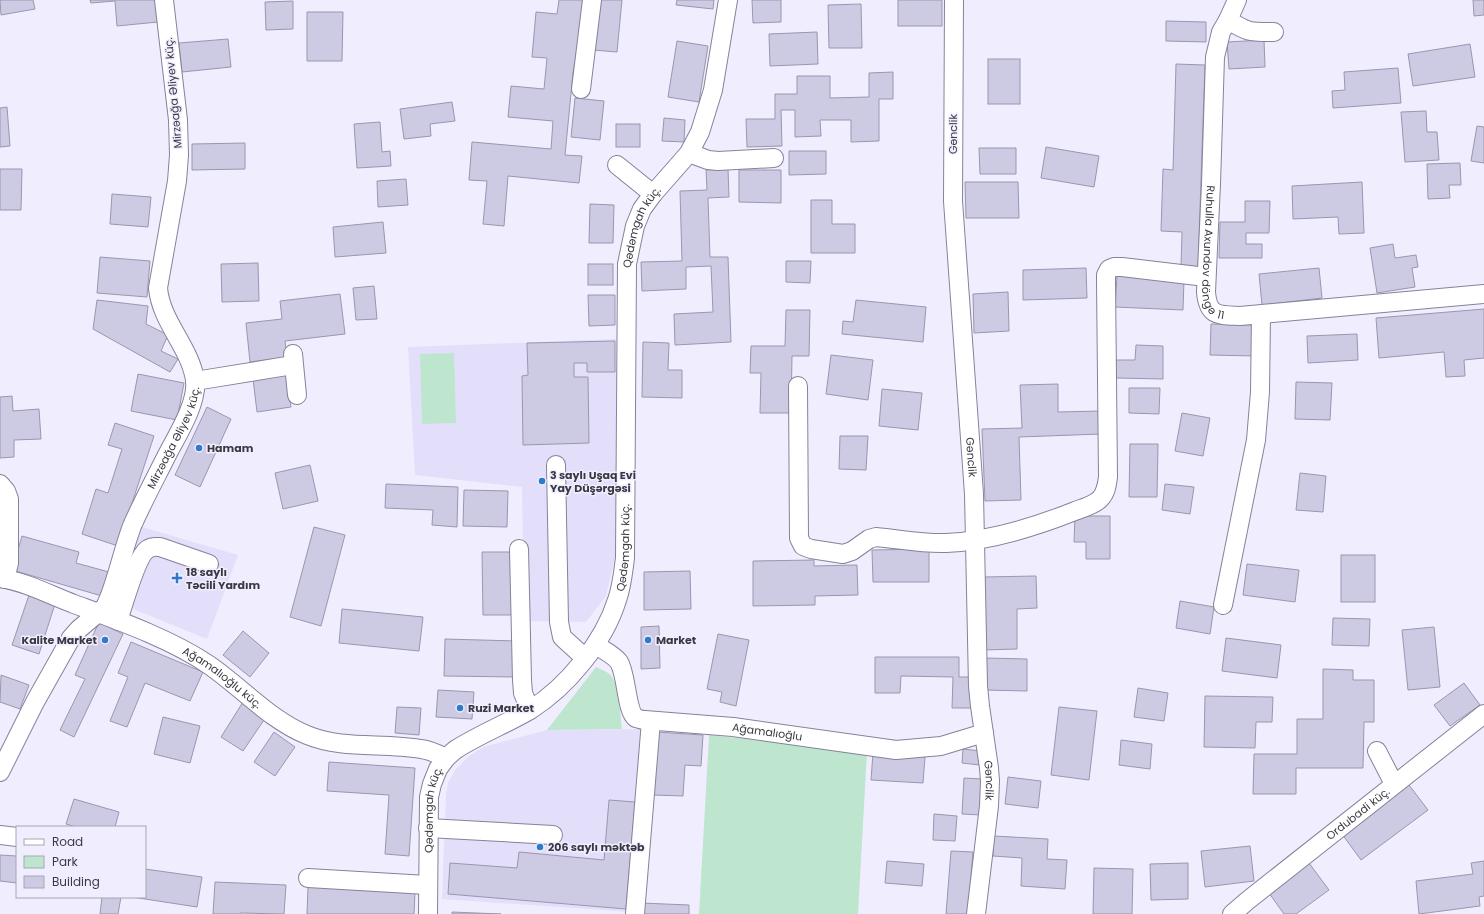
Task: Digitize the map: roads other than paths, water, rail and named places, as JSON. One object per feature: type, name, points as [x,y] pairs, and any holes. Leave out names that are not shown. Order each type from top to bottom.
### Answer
[{"type":"street","name":"Mirzəağa Əliyev küç.","points":[[2,762],[71,638],[78,629],[105,607],[123,552],[141,508],[184,424],[193,398],[195,382],[189,359],[158,296],[158,288],[177,181],[179,155],[178,120],[164,0]]},
{"type":"street","points":[[581,90],[592,0]]},
{"type":"street","name":"Qədəmgah küç.","points":[[428,914],[428,808],[432,784],[438,769],[446,758],[464,744],[530,710],[570,676],[590,652],[609,621],[617,601],[622,583],[625,558],[627,264],[635,226],[642,209],[653,194],[689,153],[700,132],[713,90],[728,0]]},
{"type":"street","name":"Gənclik","points":[[954,0],[953,201],[974,494],[978,686],[990,781],[989,806],[976,914]]},
{"type":"street","name":"Ruhulla Axundov döngə 11","points":[[1237,0],[1221,32],[1215,57],[1206,277],[1207,302],[1211,310],[1218,315],[1261,315],[1484,294]]},
{"type":"street","points":[[1228,20],[1246,31],[1274,32]]},
{"type":"street","points":[[689,153],[708,160],[718,161],[774,158]]},
{"type":"street","points":[[618,165],[653,194]]},
{"type":"street","points":[[798,386],[799,538],[803,546],[811,549],[843,554],[852,551],[869,539],[876,537],[932,543],[974,541],[1051,521],[1096,502],[1107,487],[1106,275],[1109,269],[1114,267],[1122,267],[1206,277]]},
{"type":"street","points":[[1223,606],[1256,440],[1260,392],[1261,315]]},
{"type":"street","points":[[195,382],[293,359],[297,395]]},
{"type":"street","name":"Ağamalıoğlu","points":[[556,465],[560,622],[562,637],[590,652],[617,660],[622,667],[631,712],[636,718],[651,721],[733,727],[896,750],[941,746],[984,733]]},
{"type":"street","points":[[0,484],[6,490],[9,499],[9,563],[3,578]]},
{"type":"street","points":[[118,621],[140,558],[149,548],[154,546],[160,547],[209,564]]},
{"type":"street","points":[[519,549],[522,680],[523,693],[530,710]]},
{"type":"street","name":"Ağamalıoğlu küç.","points":[[3,578],[99,612],[196,657],[209,665],[290,727],[306,735],[324,741],[421,749],[446,758]]},
{"type":"street","name":"Ordubadi küç.","points":[[1237,912],[1394,784],[1484,714]]},
{"type":"street","points":[[635,914],[651,721]]},
{"type":"street","points":[[1377,751],[1394,784]]},
{"type":"street","points":[[428,828],[553,835]]},
{"type":"street","points":[[0,835],[16,837]]},
{"type":"street","points":[[308,878],[427,884]]},
{"type":"place","name":"Hamam","points":[[199,448]]},
{"type":"place","name":"3 saylı Uşaq Evi Yay Düşərgəsi","points":[[542,481]]},
{"type":"place","name":"18 saylı Təcili Yardım","points":[[177,578]]},
{"type":"place","name":"Kalite Market","points":[[105,640]]},
{"type":"place","name":"Market","points":[[648,640]]},
{"type":"place","name":"Ruzi Market","points":[[460,708]]},
{"type":"place","name":"206 saylı məktəb","points":[[540,847]]}]
